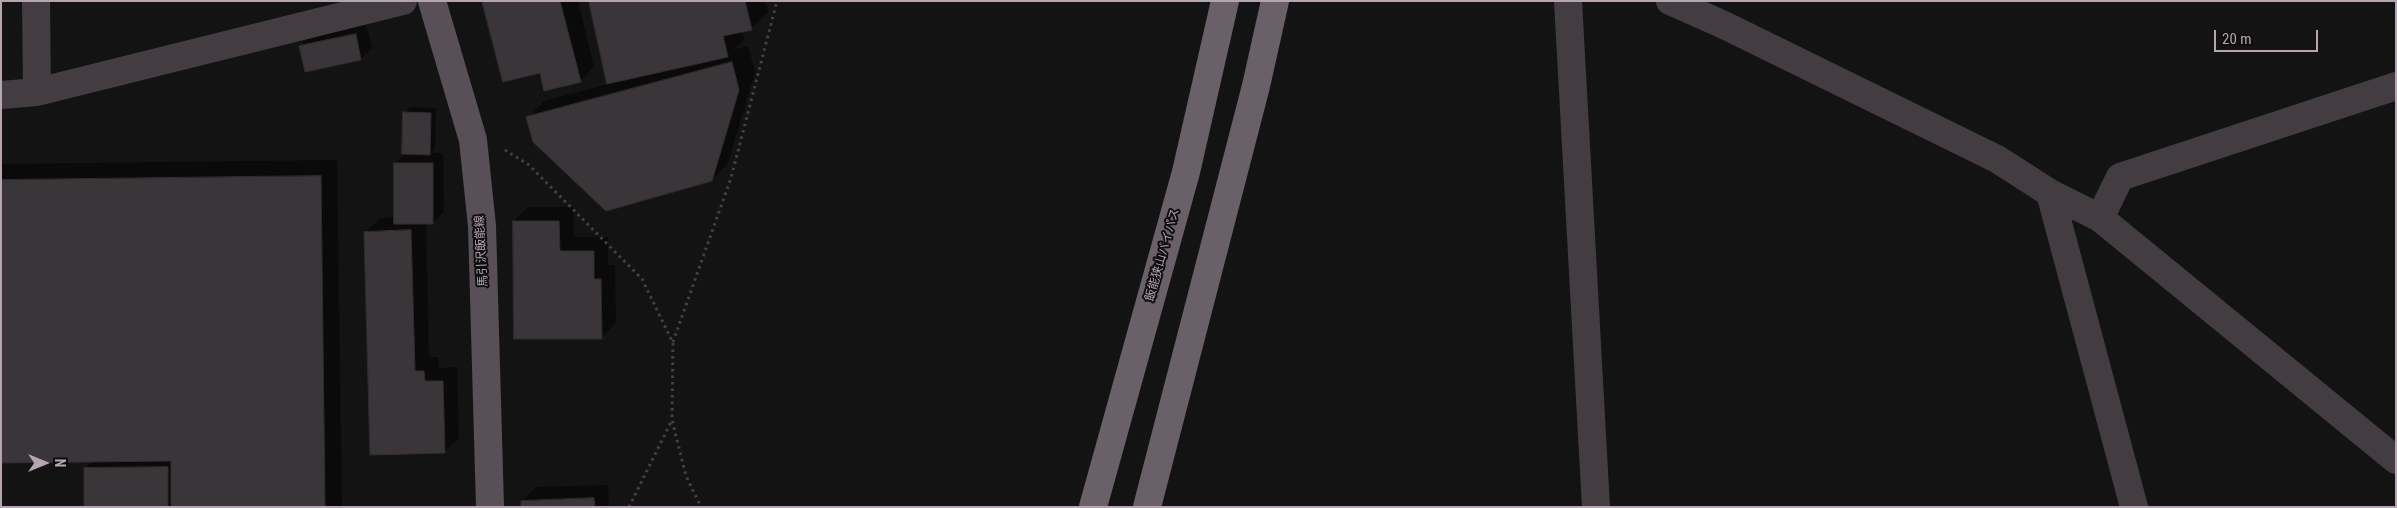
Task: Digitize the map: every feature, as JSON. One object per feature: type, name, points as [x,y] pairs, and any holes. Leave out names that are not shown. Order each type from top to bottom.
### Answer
[{"type":"highway","name":"飯能狭山バイパス","points":[[1093,507],[1186,172],[1225,1]]},
{"type":"highway","points":[[1147,507],[1256,86],[1275,1]]},
{"type":"main road","name":"馬引沢飯能線","points":[[432,1],[473,140],[482,226],[490,507]]},
{"type":"street","points":[[36,1],[37,92]]},
{"type":"street","points":[[1,95],[37,92],[404,1]]},
{"type":"street","points":[[1568,1],[1596,507]]},
{"type":"street","points":[[1670,1],[1724,25],[1997,160],[2050,193],[2100,218],[2396,460]]},
{"type":"street","points":[[2100,218],[2120,177],[2396,86]]},
{"type":"street","points":[[2050,193],[2134,507]]},
{"type":"path","points":[[702,507],[686,476],[672,420],[673,342],[731,178],[778,1]]},
{"type":"path","points":[[473,140],[512,152],[543,178],[642,279],[673,342]]},
{"type":"path","points":[[629,507],[672,420]]},
{"type":"building","points":[[482,1],[560,1],[581,82],[544,91],[540,73],[503,82]]},
{"type":"building","points":[[589,1],[745,1],[752,30],[723,36],[728,57],[607,84]]},
{"type":"building","points":[[356,34],[361,60],[305,72],[299,46]]},
{"type":"building","points":[[732,62],[739,90],[712,181],[606,211],[533,142],[526,117]]},
{"type":"building","points":[[403,112],[431,113],[430,155],[402,154]]},
{"type":"building","points":[[394,163],[433,163],[433,224],[394,224]]},
{"type":"building","points":[[321,176],[325,507],[171,507],[171,461],[1,463],[1,180]]},
{"type":"building","points":[[513,221],[559,221],[560,251],[594,251],[594,279],[601,279],[602,339],[514,339]]},
{"type":"building","points":[[411,230],[415,371],[424,371],[425,381],[443,381],[445,453],[370,455],[364,232]]},
{"type":"building","points":[[168,467],[168,507],[84,507],[84,468]]},
{"type":"building","points":[[594,498],[595,507],[521,507],[521,501]]}]
